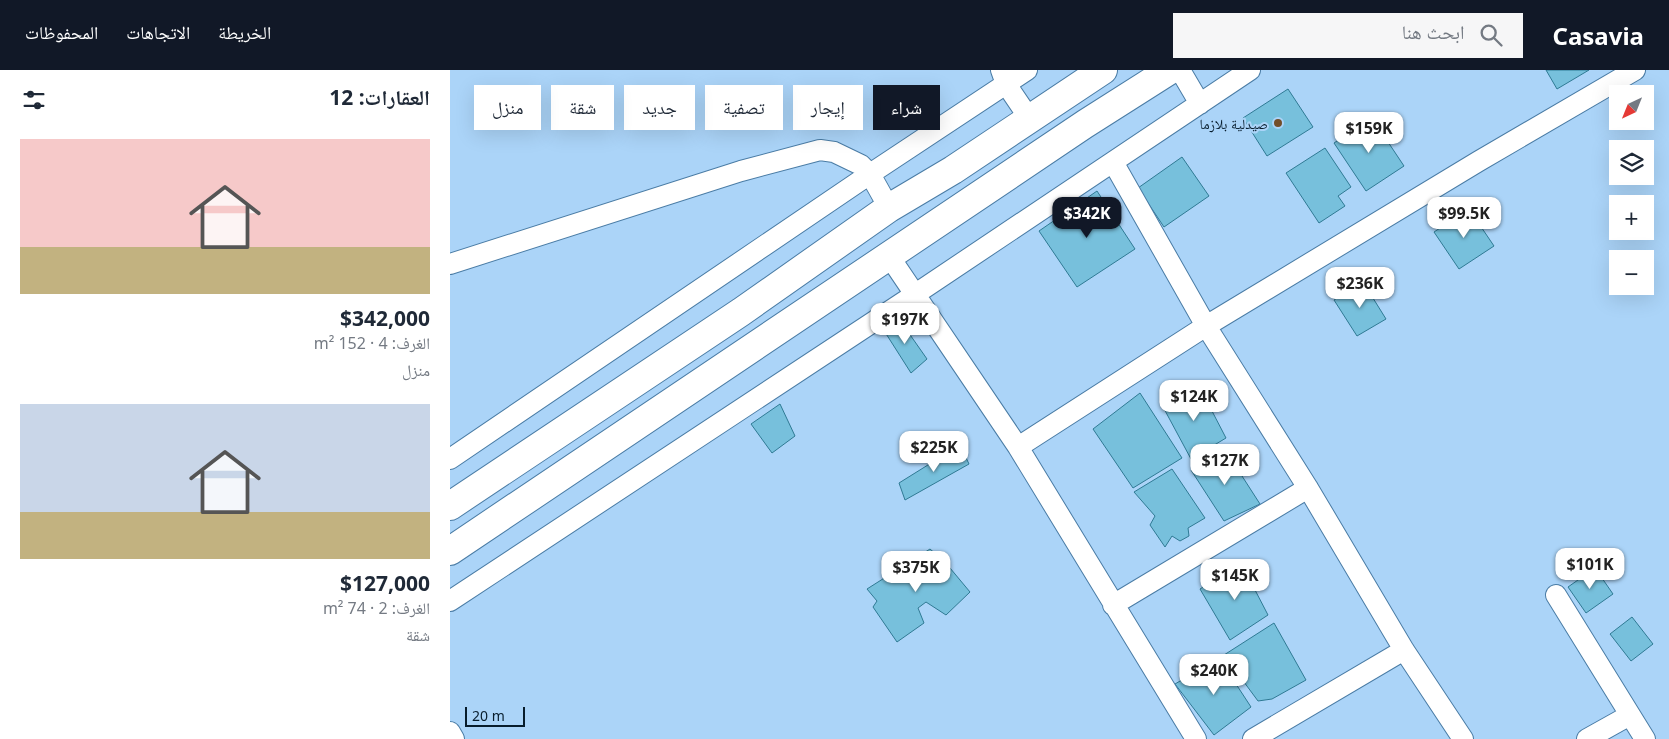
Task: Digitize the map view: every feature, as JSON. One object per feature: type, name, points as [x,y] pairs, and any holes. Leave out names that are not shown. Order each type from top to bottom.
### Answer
[{"type":"highway","points":[[450,506],[732,318],[890,208],[953,170],[1103,70]]},
{"type":"highway","points":[[450,551],[1085,124],[1170,70]]},
{"type":"street","points":[[450,459],[870,174],[1004,77],[1027,70]]},
{"type":"street","points":[[1180,70],[1200,104]]},
{"type":"street","points":[[450,601],[914,295],[1250,70]]},
{"type":"street","points":[[1018,447],[1206,326],[1635,70]]},
{"type":"street","points":[[1004,77],[1029,118]]},
{"type":"street","points":[[450,264],[741,171],[820,150],[834,152],[861,165],[870,174],[890,208]]},
{"type":"street","points":[[1113,162],[1206,326],[1308,488],[1404,650],[1463,739]]},
{"type":"street","points":[[889,256],[1018,447],[1196,739]]},
{"type":"street","points":[[1114,605],[1308,488]]},
{"type":"street","points":[[1556,595],[1644,739]]},
{"type":"street","points":[[1253,739],[1404,650]]},
{"type":"street","points":[[1588,739],[1630,715]]},
{"type":"street","points":[[450,732],[454,739]]},
{"type":"building","points":[[1546,70],[1589,70],[1557,89]]},
{"type":"building","name":"صيدلية بلازما","points":[[1288,89],[1313,127],[1267,156],[1243,118]]},
{"type":"building","points":[[1372,118],[1404,166],[1366,191],[1334,143]]},
{"type":"building","points":[[1325,148],[1351,187],[1338,196],[1345,206],[1319,223],[1286,173]]},
{"type":"building","points":[[1182,157],[1209,196],[1164,227],[1138,188]]},
{"type":"building","points":[[1097,191],[1135,249],[1077,287],[1039,231]]},
{"type":"building","points":[[1469,209],[1494,246],[1459,269],[1434,232]]},
{"type":"building","points":[[1363,282],[1386,319],[1357,336],[1334,300]]},
{"type":"building","points":[[899,319],[927,359],[911,373],[883,329]]},
{"type":"building","points":[[1199,386],[1226,438],[1191,459],[1162,405]]},
{"type":"building","points":[[1140,393],[1182,458],[1133,488],[1093,429]]},
{"type":"building","points":[[780,404],[795,436],[772,453],[751,424]]},
{"type":"building","points":[[960,445],[969,464],[905,500],[899,483]]},
{"type":"building","points":[[1224,448],[1260,504],[1224,521],[1191,470]]},
{"type":"building","points":[[1172,469],[1205,518],[1188,528],[1189,536],[1180,541],[1172,536],[1165,547],[1150,525],[1155,516],[1134,492]]},
{"type":"building","points":[[930,549],[945,562],[970,592],[946,615],[926,602],[918,608],[924,623],[897,642],[873,607],[877,601],[867,589]]},
{"type":"building","points":[[1241,563],[1268,615],[1230,640],[1200,589]]},
{"type":"building","points":[[1595,568],[1613,594],[1586,613],[1568,587]]},
{"type":"building","points":[[1632,617],[1653,644],[1631,661],[1610,634]]},
{"type":"building","points":[[1274,623],[1306,680],[1272,699],[1258,701],[1224,655]]},
{"type":"building","points":[[1219,658],[1251,707],[1214,735],[1175,684]]},
{"type":"place","name":"صيدلية بلازما","points":[[1278,123]]}]
